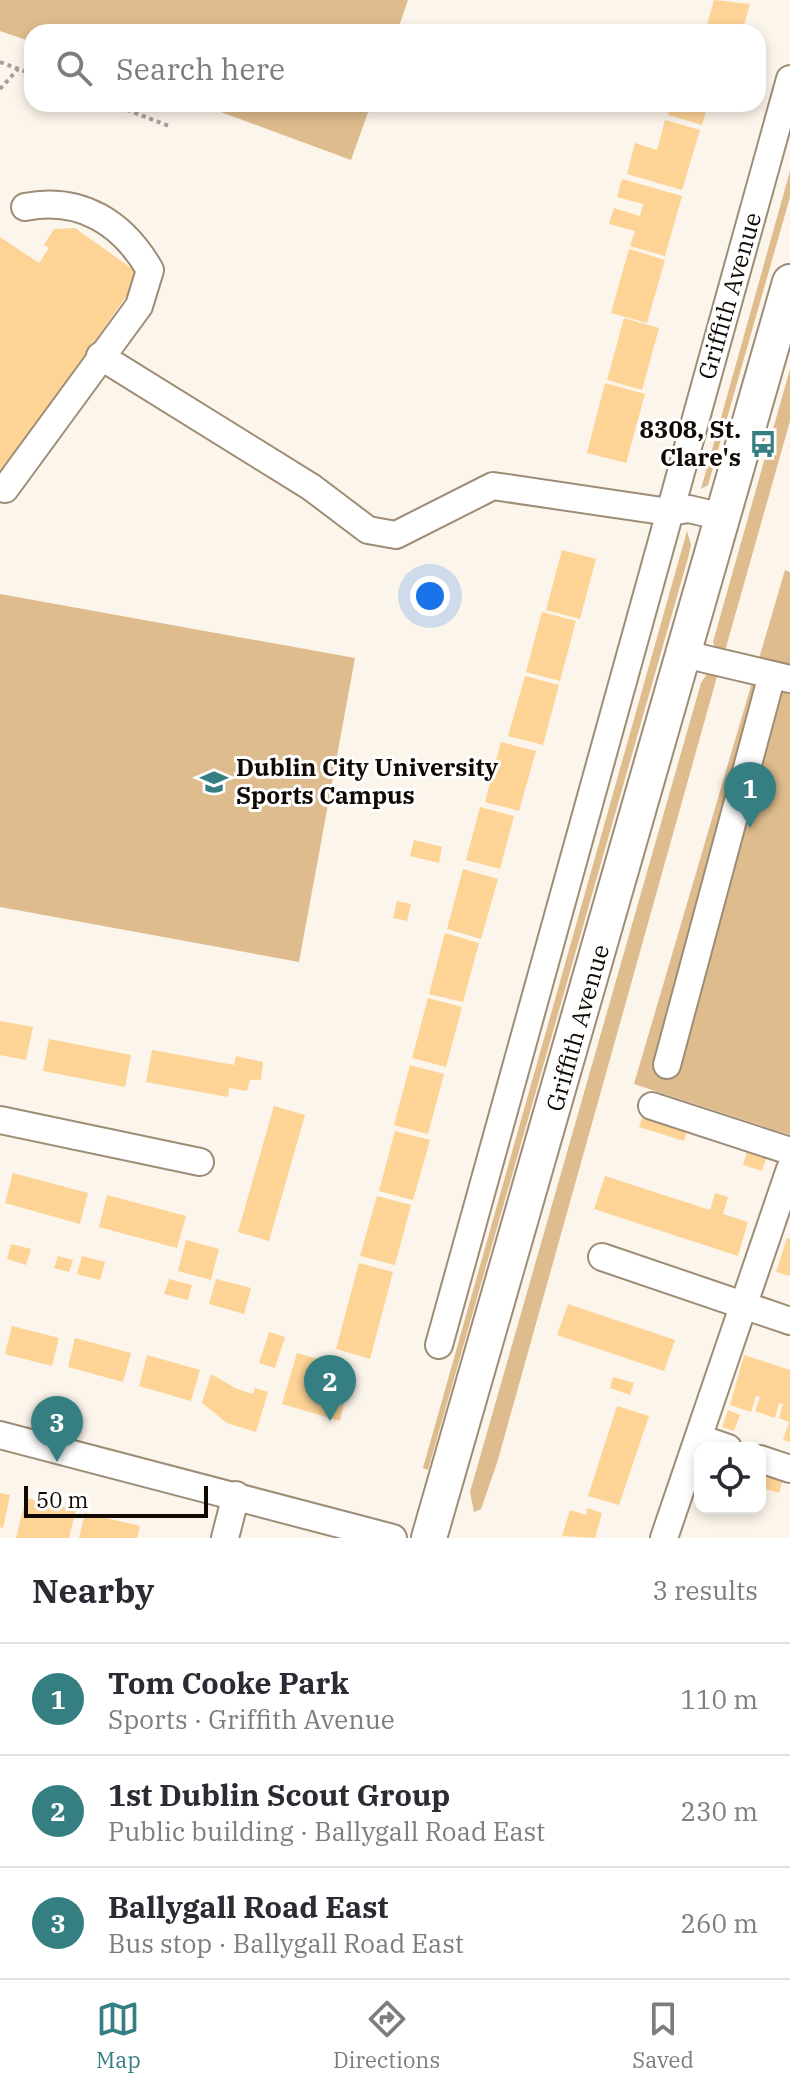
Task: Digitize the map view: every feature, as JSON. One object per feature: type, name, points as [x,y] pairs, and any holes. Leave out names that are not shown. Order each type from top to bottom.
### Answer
[{"type":"main road","name":"Griffith Avenue","points":[[429,1538],[790,282]]},
{"type":"street","name":"Griffith Avenue","points":[[439,1345],[790,79]]},
{"type":"street","points":[[5,489],[139,306],[150,270],[135,245],[111,222],[83,209],[47,202],[25,207]]},
{"type":"street","points":[[100,356],[311,487],[368,530],[396,535],[493,486],[669,512],[689,509],[723,517]]},
{"type":"street","points":[[667,1065],[781,677],[684,654]]},
{"type":"street","points":[[652,1106],[790,1151]]},
{"type":"street","points":[[0,1120],[200,1162]]},
{"type":"street","points":[[664,1538],[790,1169]]},
{"type":"street","points":[[602,1257],[790,1321]]},
{"type":"street","points":[[0,1435],[393,1538]]},
{"type":"street","points":[[699,1438],[711,1442]]},
{"type":"street","points":[[766,1461],[790,1469]]},
{"type":"street","points":[[225,1538],[236,1495]]},
{"type":"path","points":[[0,62],[24,71]]},
{"type":"path","points":[[0,89],[18,69]]},
{"type":"path","points":[[133,112],[169,126]]},
{"type":"shaded area","points":[[0,0],[408,0],[400,24],[24,24],[24,39],[0,31]]},
{"type":"shaded area","points":[[221,112],[368,112],[351,160]]},
{"type":"shaded area","points":[[790,171],[790,197],[708,485],[701,489]]},
{"type":"shaded area","points":[[790,369],[790,421],[725,651],[715,648],[713,642]]},
{"type":"shaded area","points":[[687,531],[691,545],[688,558],[428,1470],[423,1468]]},
{"type":"shaded area","points":[[785,570],[790,572],[790,1135],[634,1084]]},
{"type":"shaded area","points":[[0,594],[355,658],[299,962],[0,907]]},
{"type":"shaded area","points":[[708,672],[718,673],[497,1463],[481,1509],[474,1512],[470,1492],[701,683]]},
{"type":"building","points":[[714,0],[750,4],[744,24],[707,24]]},
{"type":"building","points":[[669,112],[706,112],[702,125],[668,115]]},
{"type":"building","points":[[665,120],[700,130],[682,190],[627,174],[635,143],[657,150]]},
{"type":"building","points":[[622,179],[682,196],[665,256],[630,246],[635,231],[609,224],[614,208],[640,216],[643,204],[617,197]]},
{"type":"building","points":[[75,228],[141,275],[0,477],[0,237],[39,263],[49,248],[44,245],[54,229]]},
{"type":"building","points":[[629,249],[665,260],[647,323],[611,313]]},
{"type":"building","points":[[624,318],[659,328],[642,390],[607,380]]},
{"type":"building","points":[[605,383],[645,394],[626,463],[587,453]]},
{"type":"building","points":[[562,550],[596,559],[580,619],[546,610]]},
{"type":"building","points":[[542,612],[576,621],[560,681],[526,672]]},
{"type":"building","points":[[525,676],[559,685],[543,745],[508,736]]},
{"type":"building","points":[[501,742],[536,751],[519,811],[485,802]]},
{"type":"building","points":[[480,807],[514,816],[500,869],[466,860]]},
{"type":"building","points":[[414,840],[442,847],[439,863],[410,856]]},
{"type":"building","points":[[463,869],[498,879],[481,939],[447,929]]},
{"type":"building","points":[[397,901],[411,904],[407,921],[393,918]]},
{"type":"building","points":[[445,933],[479,943],[463,1002],[429,994]]},
{"type":"building","points":[[428,998],[462,1007],[446,1067],[412,1058]]},
{"type":"building","points":[[0,1021],[33,1027],[26,1060],[0,1055]]},
{"type":"building","points":[[49,1039],[131,1055],[125,1087],[43,1071]]},
{"type":"building","points":[[152,1050],[234,1065],[236,1056],[263,1062],[261,1080],[250,1080],[247,1091],[229,1088],[228,1097],[146,1082]]},
{"type":"building","points":[[410,1065],[444,1074],[428,1134],[394,1125]]},
{"type":"building","points":[[274,1106],[305,1115],[269,1241],[238,1232]]},
{"type":"building","points":[[645,1110],[689,1123],[684,1141],[639,1127]]},
{"type":"building","points":[[395,1131],[430,1140],[413,1200],[379,1191]]},
{"type":"building","points":[[749,1144],[769,1149],[762,1171],[743,1165]]},
{"type":"building","points":[[13,1173],[88,1193],[80,1224],[5,1203]]},
{"type":"building","points":[[605,1176],[710,1210],[715,1193],[728,1197],[723,1214],[748,1222],[738,1256],[594,1209]]},
{"type":"building","points":[[107,1195],[186,1216],[177,1248],[99,1227]]},
{"type":"building","points":[[377,1196],[411,1205],[395,1265],[360,1256]]},
{"type":"building","points":[[787,1238],[790,1239],[790,1276],[776,1272]]},
{"type":"building","points":[[186,1240],[219,1249],[211,1280],[178,1271]]},
{"type":"building","points":[[11,1244],[31,1249],[26,1265],[7,1259]]},
{"type":"building","points":[[58,1256],[73,1260],[69,1272],[54,1268]]},
{"type":"building","points":[[82,1256],[105,1262],[100,1280],[77,1274]]},
{"type":"building","points":[[359,1263],[393,1272],[370,1359],[336,1349]]},
{"type":"building","points":[[169,1279],[192,1285],[188,1300],[164,1294]]},
{"type":"building","points":[[216,1279],[251,1288],[244,1314],[209,1304]]},
{"type":"building","points":[[568,1304],[675,1340],[664,1371],[557,1335]]},
{"type":"building","points":[[12,1326],[59,1338],[52,1366],[5,1354]]},
{"type":"building","points":[[269,1332],[285,1337],[275,1368],[259,1363]]},
{"type":"building","points":[[75,1338],[131,1353],[123,1382],[68,1367]]},
{"type":"building","points":[[297,1353],[351,1369],[340,1421],[282,1404]]},
{"type":"building","points":[[147,1355],[200,1370],[191,1401],[139,1386]]},
{"type":"building","points":[[744,1355],[790,1370],[790,1442],[783,1440],[789,1422],[779,1418],[783,1404],[779,1403],[775,1418],[755,1411],[760,1397],[756,1396],[751,1412],[730,1405]]},
{"type":"building","points":[[211,1374],[237,1389],[253,1394],[255,1388],[268,1392],[256,1432],[227,1423],[202,1403]]},
{"type":"building","points":[[613,1377],[634,1383],[630,1395],[610,1388]]},
{"type":"building","points":[[617,1406],[649,1416],[619,1505],[588,1496]]},
{"type":"building","points":[[728,1410],[740,1415],[734,1431],[722,1427]]},
{"type":"building","points":[[766,1468],[785,1473],[779,1493],[766,1489]]},
{"type":"building","points":[[0,1493],[10,1495],[3,1528],[0,1527]]},
{"type":"building","points":[[26,1498],[76,1510],[69,1538],[16,1538]]},
{"type":"building","points":[[587,1508],[602,1513],[595,1538],[562,1536],[570,1510],[586,1515]]},
{"type":"building","points":[[85,1513],[140,1526],[137,1538],[79,1538]]},
{"type":"place","name":"8308, St. Clare's","points":[[763,444]]},
{"type":"place","name":"Dublin City University Sports Campus","points":[[214,782]]},
{"type":"place","name":"Tom Cooke Park","points":[[750,828]]},
{"type":"place","name":"1st Dublin Scout Group","points":[[330,1421]]},
{"type":"place","name":"Ballygall Road East","points":[[57,1462]]}]
